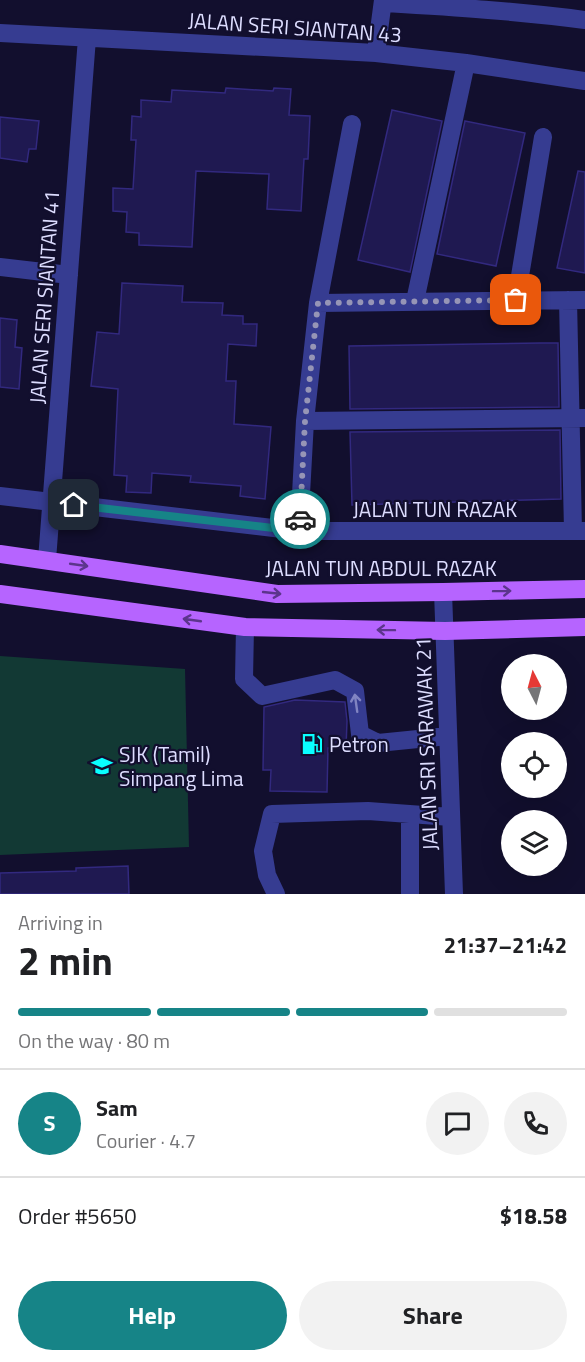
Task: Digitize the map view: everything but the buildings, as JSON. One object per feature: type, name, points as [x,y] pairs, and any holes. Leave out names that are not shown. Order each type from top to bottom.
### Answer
[{"type":"main road","name":"JALAN TUN ABDUL RAZAK","points":[[0,554],[277,594],[585,589]]},
{"type":"main road","points":[[0,594],[245,627],[445,631],[585,627]]},
{"type":"street","name":"JALAN SERI SIANTAN 43","points":[[383,2],[520,12],[585,20]]},
{"type":"street","points":[[376,53],[383,2]]},
{"type":"street","name":"JALAN SERI SIANTAN 43","points":[[0,33],[376,53],[466,63],[585,81]]},
{"type":"street","name":"JALAN SERI SIANTAN 41","points":[[47,560],[87,38]]},
{"type":"street","points":[[415,301],[466,63]]},
{"type":"street","points":[[299,531],[305,421],[318,303],[352,124]]},
{"type":"street","points":[[516,300],[543,138]]},
{"type":"street","points":[[0,267],[69,274]]},
{"type":"street","points":[[318,303],[577,300],[579,531]]},
{"type":"street","points":[[305,421],[578,418]]},
{"type":"street","name":"JALAN TUN RAZAK","points":[[0,496],[299,531],[579,531]]},
{"type":"street","name":"JALAN SRI SARAWAK 21","points":[[443,592],[454,894]]},
{"type":"street","points":[[245,627],[244,679],[262,696],[335,680],[355,692],[360,734],[378,743],[448,736]]},
{"type":"street","points":[[276,894],[267,876],[263,851],[272,814],[368,811],[451,817]]},
{"type":"street","points":[[410,814],[410,894]]},
{"type":"green space","name":"SJK (Tamil) Simpang Lima","points":[[0,656],[185,669],[189,847],[0,855]]},
{"type":"way so far","points":[[300,519],[305,421],[318,303],[516,300]]},
{"type":"place","name":"Petron","points":[[312,744]]},
{"type":"place","name":"SJK (Tamil) Simpang Lima","points":[[102,766]]},
{"type":"route","points":[[74,505],[299,531],[300,519]]}]
